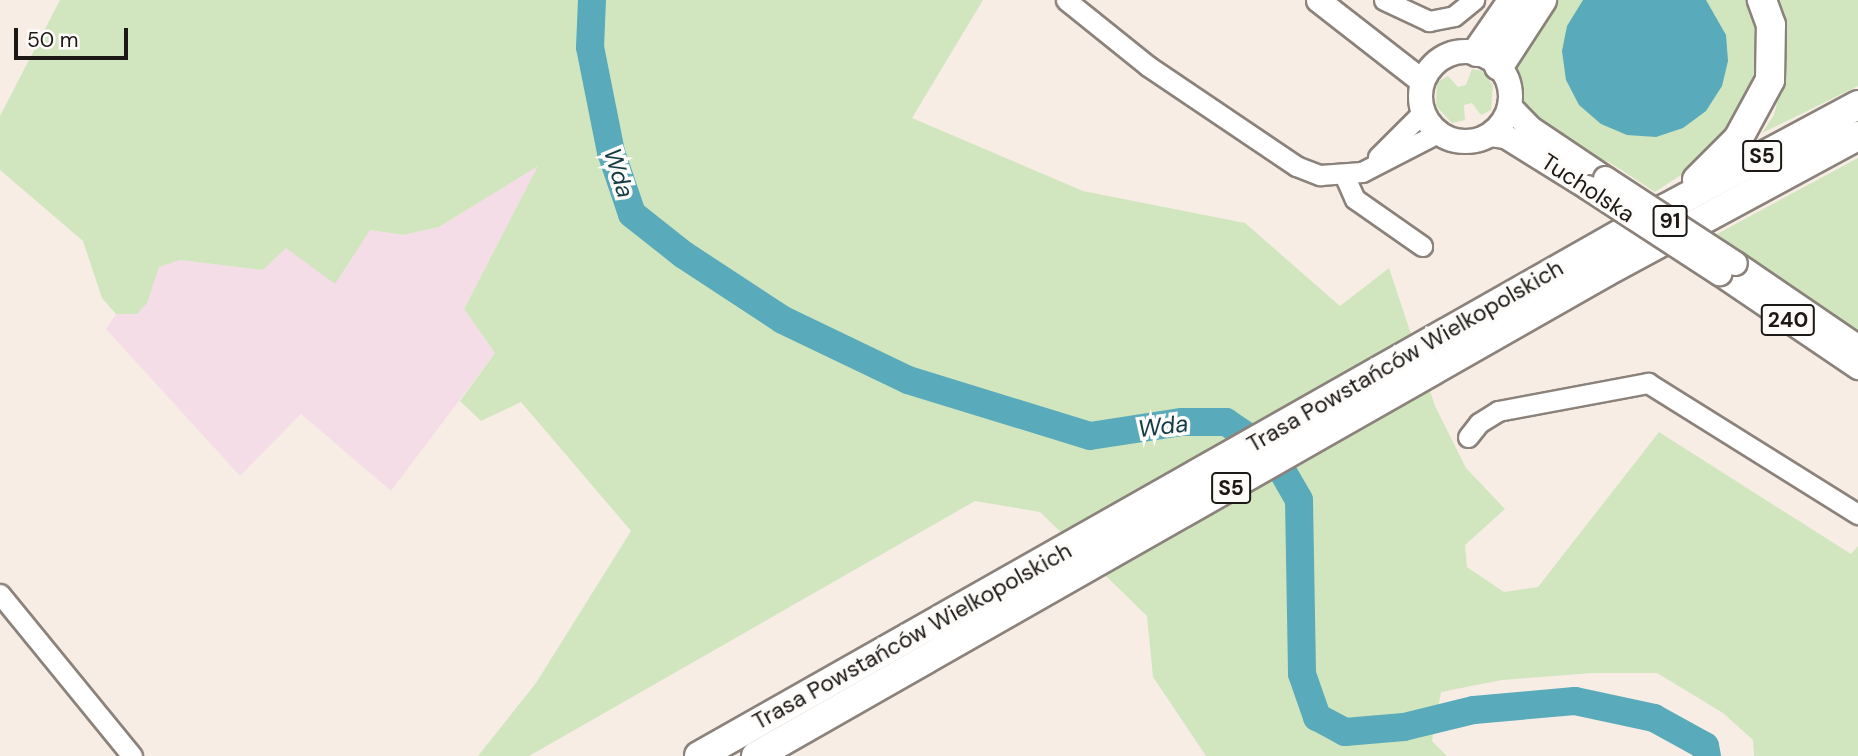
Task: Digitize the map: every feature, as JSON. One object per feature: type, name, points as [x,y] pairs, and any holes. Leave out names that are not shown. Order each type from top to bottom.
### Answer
[{"type":"highway","points":[[1488,59],[1513,0]]},
{"type":"highway","points":[[1488,59],[1542,0]]},
{"type":"highway","points":[[1666,208],[1738,139],[1764,96],[1773,59],[1771,25],[1762,0]]},
{"type":"highway","name":"Trasa Powstańców Wielkopolskich","points":[[756,756],[1404,357],[1666,208],[1858,105]]},
{"type":"highway","name":"Trasa Powstańców Wielkopolskich","points":[[699,756],[1419,382],[1823,153],[1858,136]]},
{"type":"highway","points":[[1823,153],[1858,143]]},
{"type":"main road","points":[[1318,0],[1340,14],[1435,61]]},
{"type":"main road","points":[[1340,14],[1422,81]]},
{"type":"main road","points":[[1458,51],[1488,59],[1509,85],[1509,106],[1490,134],[1460,141],[1438,133],[1422,113],[1422,81],[1435,61],[1458,51]]},
{"type":"main road","name":"Tucholska","points":[[1509,106],[1529,127],[1596,183]]},
{"type":"main road","name":"Tucholska","points":[[1490,134],[1505,136],[1596,183],[1727,268],[1858,346]]},
{"type":"main road","name":"Tucholska","points":[[1727,268],[1858,367]]},
{"type":"street","points":[[1066,0],[1148,66],[1296,166],[1320,175],[1354,175],[1438,133]]},
{"type":"street","points":[[1384,0],[1429,21],[1454,16],[1474,0]]},
{"type":"street","points":[[1354,175],[1422,113]]},
{"type":"street","points":[[1354,175],[1355,199],[1422,246]]},
{"type":"street","points":[[1468,437],[1479,423],[1498,411],[1648,383],[1858,514]]},
{"type":"street","points":[[0,594],[132,756]]},
{"type":"shaded area","points":[[539,165],[464,309],[495,353],[391,491],[301,414],[240,476],[106,329],[116,314],[137,314],[159,267],[180,260],[263,270],[286,248],[370,230],[403,235],[439,227]]},
{"type":"green space","points":[[60,0],[983,0],[912,118],[1083,191],[1245,223],[1340,306],[1389,268],[1435,406],[1466,468],[1505,509],[1465,545],[1467,567],[1504,592],[1538,587],[1659,432],[1851,554],[1858,546],[1858,756],[1754,756],[1753,740],[1723,713],[1657,673],[1593,673],[1502,680],[1441,692],[1432,741],[1447,756],[1206,756],[1153,677],[1147,616],[1040,512],[975,501],[529,756],[478,756],[536,683],[631,531],[521,402],[481,421],[460,401],[495,353],[464,309],[538,166],[439,227],[403,235],[370,230],[335,284],[286,248],[263,270],[180,260],[159,267],[147,303],[137,314],[116,314],[102,298],[83,241],[0,170],[0,116]]},
{"type":"green space","points":[[1552,0],[1752,0],[1764,63],[1752,106],[1687,171],[1655,192],[1609,162],[1581,153],[1521,110],[1516,58]]},
{"type":"green space","points":[[1775,0],[1858,0],[1858,86],[1762,133],[1774,115],[1787,63]]},
{"type":"green space","points":[[1472,69],[1482,71],[1493,85],[1491,110],[1481,115],[1472,103],[1464,105],[1465,120],[1452,123],[1436,106],[1437,82],[1448,76],[1458,87],[1466,85]]},
{"type":"green space","points":[[1858,158],[1858,337],[1770,279],[1717,234]]},
{"type":"water","points":[[1583,0],[1706,0],[1726,35],[1728,61],[1722,86],[1706,111],[1683,128],[1656,137],[1627,135],[1601,124],[1579,105],[1566,80],[1562,51],[1567,26]]},
{"type":"waterway","name":"Wda","points":[[592,0],[590,47],[611,152],[632,214],[684,255],[783,320],[908,380],[1090,436],[1182,422],[1226,422],[1272,453],[1299,500],[1302,674],[1317,717],[1345,732],[1404,727],[1474,710],[1575,701],[1654,718],[1705,746],[1707,756]]}]
